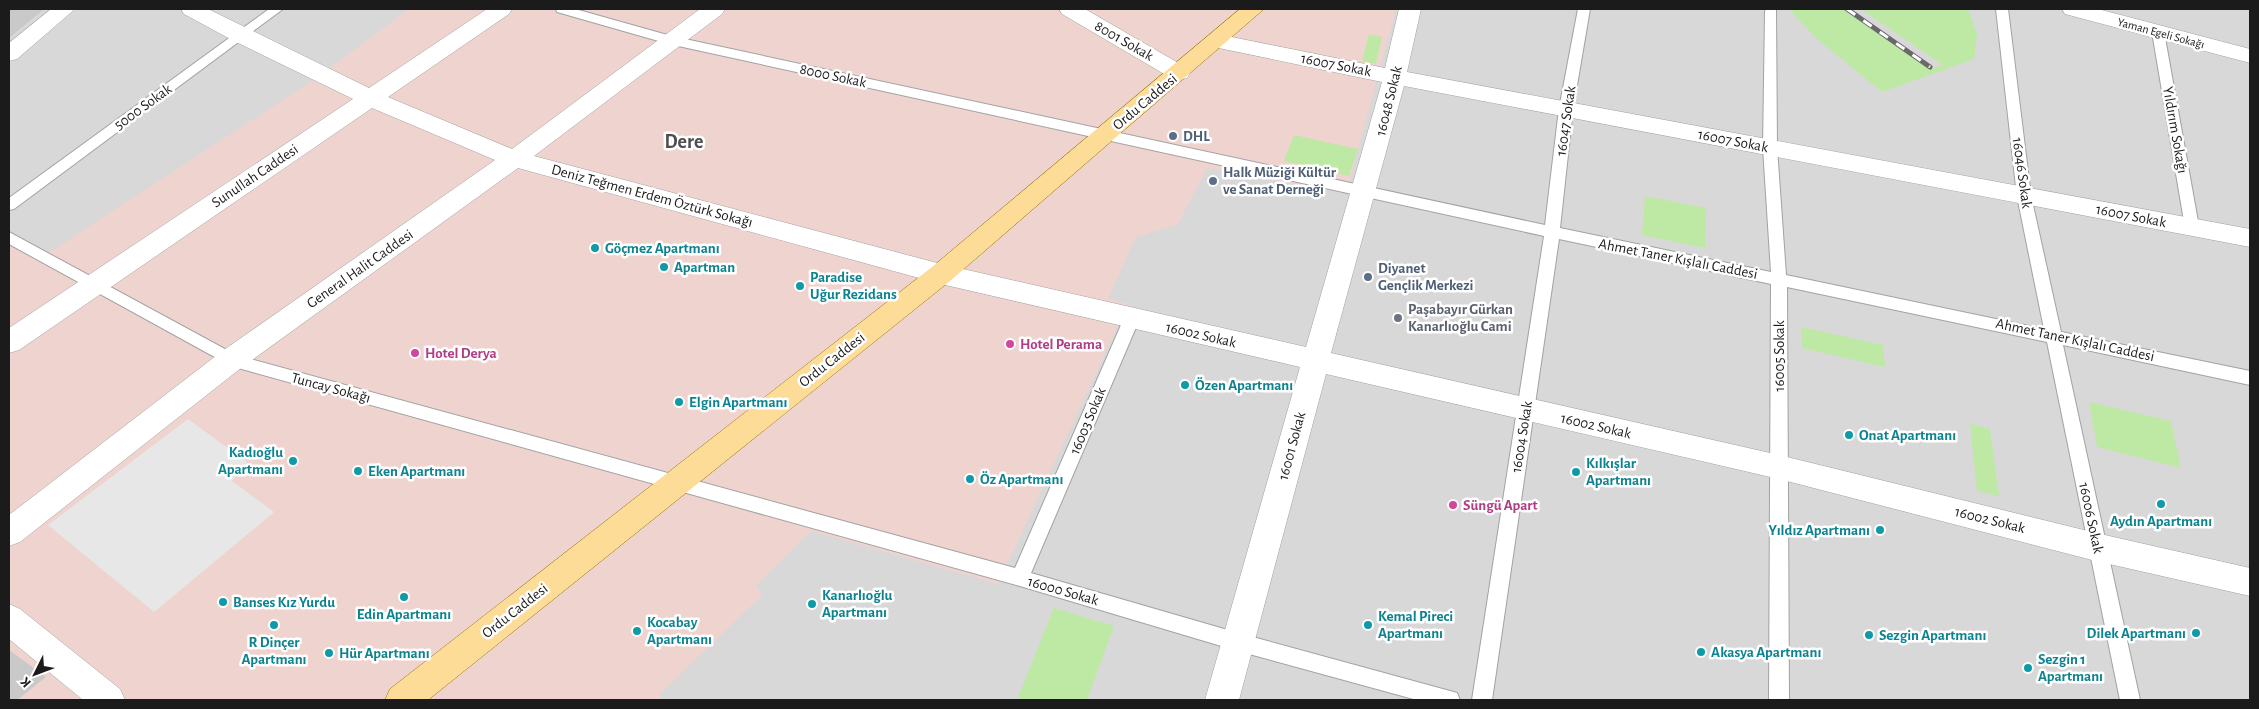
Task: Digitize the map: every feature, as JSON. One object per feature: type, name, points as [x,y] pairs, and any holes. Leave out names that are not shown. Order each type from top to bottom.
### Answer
[{"type":"main road","name":"Ordu Caddesi","points":[[417,696],[676,483],[941,274],[1254,9]]},
{"type":"street","points":[[9,54],[64,9]]},
{"type":"street","name":"Deniz Teğmen Erdem Öztürk Sokağı","points":[[192,9],[240,35],[370,98],[514,159],[941,274]]},
{"type":"street","name":"Sunullah Caddesi","points":[[9,342],[501,9]]},
{"type":"street","name":"General Halit Caddesi","points":[[9,533],[231,360],[514,159],[670,40],[714,9]]},
{"type":"street","name":"8001 Sokak","points":[[1070,9],[1179,73]]},
{"type":"street","name":"16048 Sokak","points":[[1365,193],[1396,77],[1410,9]]},
{"type":"street","name":"Yaman Egeli Sokağı","points":[[2073,9],[2250,56]]},
{"type":"street","name":"16007 Sokak","points":[[1217,41],[1396,77],[2250,238]]},
{"type":"street","name":"16001 Sokak","points":[[1222,700],[1365,193]]},
{"type":"street","name":"16002 Sokak","points":[[941,274],[1316,362],[1779,467],[2096,547],[2250,582]]},
{"type":"street","points":[[9,619],[108,700]]},
{"type":"lane","name":"5000 Sokak","points":[[9,206],[277,9]]},
{"type":"lane","name":"8000 Sokak","points":[[562,9],[670,40],[1107,134]]},
{"type":"lane","name":"16047 Sokak","points":[[1552,233],[1566,109],[1584,9]]},
{"type":"lane","name":"16046 Sokak","points":[[2002,9],[2024,196],[2054,336]]},
{"type":"lane","name":"16005 Sokak","points":[[1771,12],[1770,148],[1779,279],[1779,700]]},
{"type":"lane","name":"Yıldırım Sokağı","points":[[2158,32],[2192,227]]},
{"type":"lane","name":"Ahmet Taner Kışlalı Caddesi","points":[[1107,134],[1365,193],[1552,233],[2250,378]]},
{"type":"lane","name":"16004 Sokak","points":[[1482,700],[1527,410],[1552,233]]},
{"type":"lane","name":"Tuncay Sokağı","points":[[9,237],[94,286],[231,360],[676,483]]},
{"type":"lane","name":"16003 Sokak","points":[[1020,578],[1132,318]]},
{"type":"lane","name":"16006 Sokak","points":[[2054,336],[2096,547],[2130,700]]},
{"type":"lane","name":"16000 Sokak","points":[[676,483],[1450,700]]},
{"type":"shaded area","points":[[9,9],[2250,9],[2250,700],[9,700]]},
{"type":"shaded area","points":[[9,9],[44,9],[9,38]]},
{"type":"shaded area","points":[[409,9],[1396,9],[1346,193],[1207,168],[1178,224],[1136,237],[1108,298],[1128,304],[998,584],[811,531],[756,585],[762,595],[659,695],[663,700],[9,700],[9,237],[44,256],[318,77]]},
{"type":"shaded area","points":[[188,419],[247,462],[232,481],[274,512],[154,612],[48,525]]},
{"type":"shaded area","points":[[9,650],[46,677],[17,700],[9,700]]},
{"type":"green space","points":[[1789,9],[1843,9],[1929,69],[1943,65],[1861,9],[1968,9],[1977,34],[1974,59],[1882,92],[1816,38]]},
{"type":"green space","points":[[1369,34],[1382,37],[1376,64],[1362,61]]},
{"type":"green space","points":[[1294,135],[1358,149],[1349,176],[1284,161]]},
{"type":"green space","points":[[1645,196],[1706,208],[1705,248],[1642,235]]},
{"type":"green space","points":[[1801,327],[1883,345],[1885,367],[1802,348]]},
{"type":"green space","points":[[2089,402],[2171,421],[2181,468],[2097,447]]},
{"type":"green space","points":[[1970,424],[1990,429],[1999,496],[1977,491]]},
{"type":"green space","points":[[1054,608],[1114,626],[1087,700],[1017,700]]},
{"type":"railway","points":[[1847,9],[1930,67]]},
{"type":"place","name":"DHL","points":[[1173,136]]},
{"type":"place","name":"Halk Müziği Kültür ve Sanat Derneği","points":[[1213,181]]},
{"type":"place","name":"Göçmez Apartmanı","points":[[595,248]]},
{"type":"place","name":"Apartman","points":[[664,267]]},
{"type":"place","name":"Diyanet Gençlik Merkezi","points":[[1368,277]]},
{"type":"place","name":"Paradise Uğur Rezidans","points":[[800,286]]},
{"type":"place","name":"Paşabayır Gürkan Kanarlıoğlu Cami","points":[[1398,318]]},
{"type":"place","name":"Hotel Perama","points":[[1010,344]]},
{"type":"place","name":"Hotel Derya","points":[[415,353]]},
{"type":"place","name":"Özen Apartmanı","points":[[1185,385]]},
{"type":"place","name":"Elgin Apartmanı","points":[[679,402]]},
{"type":"place","name":"Onat Apartmanı","points":[[1849,435]]},
{"type":"place","name":"Kadıoğlu Apartmanı","points":[[293,461]]},
{"type":"place","name":"Eken Apartmanı","points":[[358,471]]},
{"type":"place","name":"Kılkışlar Apartmanı","points":[[1576,472]]},
{"type":"place","name":"Öz Apartmanı","points":[[970,479]]},
{"type":"place","name":"Aydın Apartmanı","points":[[2161,504]]},
{"type":"place","name":"Süngü Apart","points":[[1453,505]]},
{"type":"place","name":"Yıldız Apartmanı","points":[[1880,530]]},
{"type":"place","name":"Edin Apartmanı","points":[[404,597]]},
{"type":"place","name":"Banses Kız Yurdu","points":[[223,602]]},
{"type":"place","name":"Kanarlıoğlu Apartmanı","points":[[812,604]]},
{"type":"place","name":"R Dinçer Apartmanı","points":[[274,625]]},
{"type":"place","name":"Kemal Pireci Apartmanı","points":[[1368,625]]},
{"type":"place","name":"Kocabay Apartmanı","points":[[637,631]]},
{"type":"place","name":"Dilek Apartmanı","points":[[2196,633]]},
{"type":"place","name":"Sezgin Apartmanı","points":[[1869,635]]},
{"type":"place","name":"Akasya Apartmanı","points":[[1701,652]]},
{"type":"place","name":"Hür Apartmanı","points":[[329,653]]},
{"type":"place","name":"Sezgin 1 Apartmanı","points":[[2028,668]]},
{"type":"district","name":"Dere","points":[[684,142]]}]
